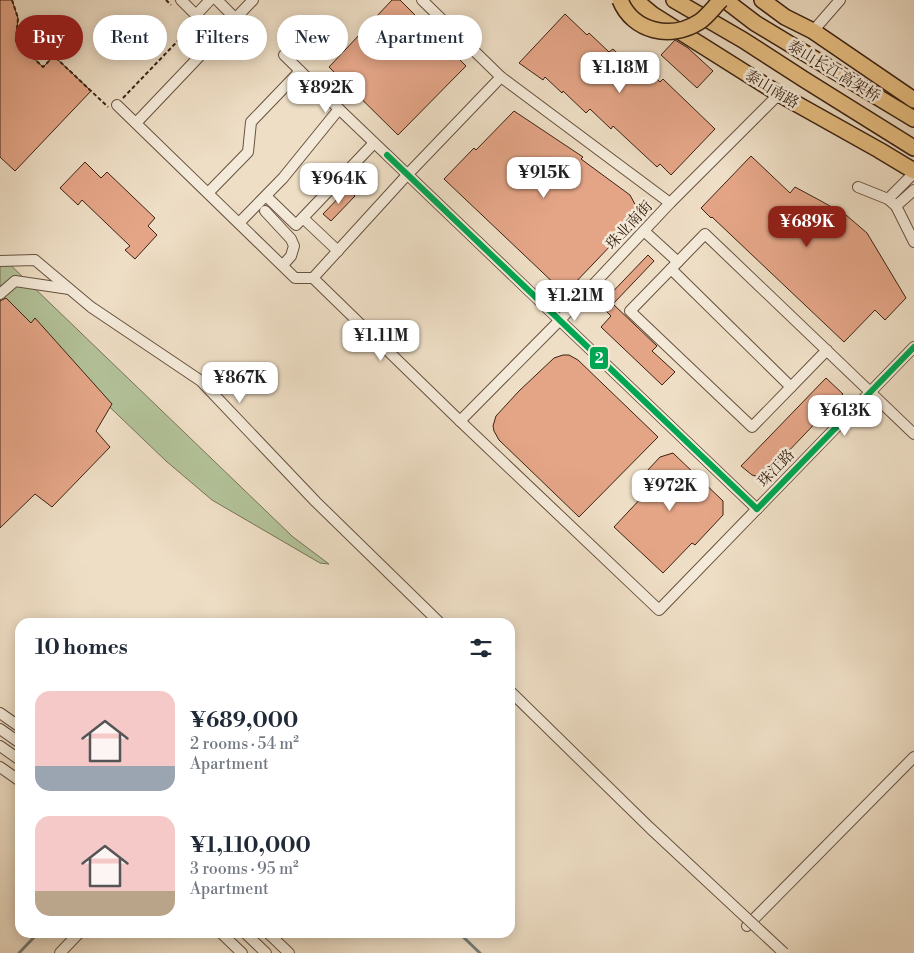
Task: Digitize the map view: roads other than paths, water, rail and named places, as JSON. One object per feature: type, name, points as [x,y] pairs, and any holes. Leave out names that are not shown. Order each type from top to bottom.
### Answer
[{"type":"highway","points":[[620,0],[622,6],[635,21],[655,32],[679,32],[700,22],[720,0]]},
{"type":"highway","name":"泰山南路","points":[[634,0],[652,14],[779,94],[879,150],[914,172]]},
{"type":"highway","points":[[641,0],[652,14]]},
{"type":"highway","name":"泰山南路","points":[[674,0],[744,40],[914,148]]},
{"type":"highway","name":"泰山长江高架桥","points":[[725,0],[755,23],[914,119]]},
{"type":"highway","points":[[762,0],[785,17],[813,31],[914,100]]},
{"type":"street","points":[[218,0],[232,15]]},
{"type":"street","points":[[238,15],[253,0]]},
{"type":"street","points":[[422,0],[501,77],[670,203]]},
{"type":"street","points":[[813,31],[840,0]]},
{"type":"street","points":[[177,3],[196,15],[205,2]]},
{"type":"street","points":[[136,123],[195,60]]},
{"type":"street","points":[[289,60],[757,509]]},
{"type":"street","points":[[208,193],[248,152],[251,122],[300,71]]},
{"type":"street","points":[[313,278],[407,174],[501,77]]},
{"type":"street","name":"珠业南街","points":[[460,421],[560,320],[670,203],[779,94]]},
{"type":"street","points":[[117,105],[295,278],[313,278],[460,421]]},
{"type":"street","points":[[239,223],[283,178],[339,109]]},
{"type":"street","points":[[266,196],[296,225],[374,143]]},
{"type":"street","points":[[892,203],[914,172]]},
{"type":"street","points":[[858,187],[892,203],[914,242]]},
{"type":"street","points":[[892,203],[914,190]]},
{"type":"street","points":[[265,211],[291,239],[294,246],[291,256],[283,266]]},
{"type":"street","points":[[303,218],[338,251]]},
{"type":"street","points":[[644,230],[674,266],[791,387]]},
{"type":"street","points":[[826,350],[752,427],[630,311],[705,234],[914,434]]},
{"type":"street","points":[[0,261],[35,260],[91,307],[201,381],[316,502],[434,618]]},
{"type":"street","points":[[0,294],[16,281],[70,290]]},
{"type":"street","name":"珠江路","points":[[460,421],[659,610],[914,347]]},
{"type":"street","points":[[515,696],[650,828],[784,953]]},
{"type":"street","points":[[0,713],[15,724]]},
{"type":"street","points":[[0,729],[15,739]]},
{"type":"street","points":[[0,746],[15,756]]},
{"type":"street","points":[[747,926],[914,757]]},
{"type":"street","points":[[0,767],[15,778]]},
{"type":"street","points":[[60,953],[74,938]]},
{"type":"street","points":[[226,938],[242,953]]},
{"type":"street","points":[[250,938],[266,953]]},
{"type":"street","points":[[273,938],[289,953]]},
{"type":"waterway","points":[[19,953],[33,938]]},
{"type":"waterway","points":[[464,938],[480,953]]}]
